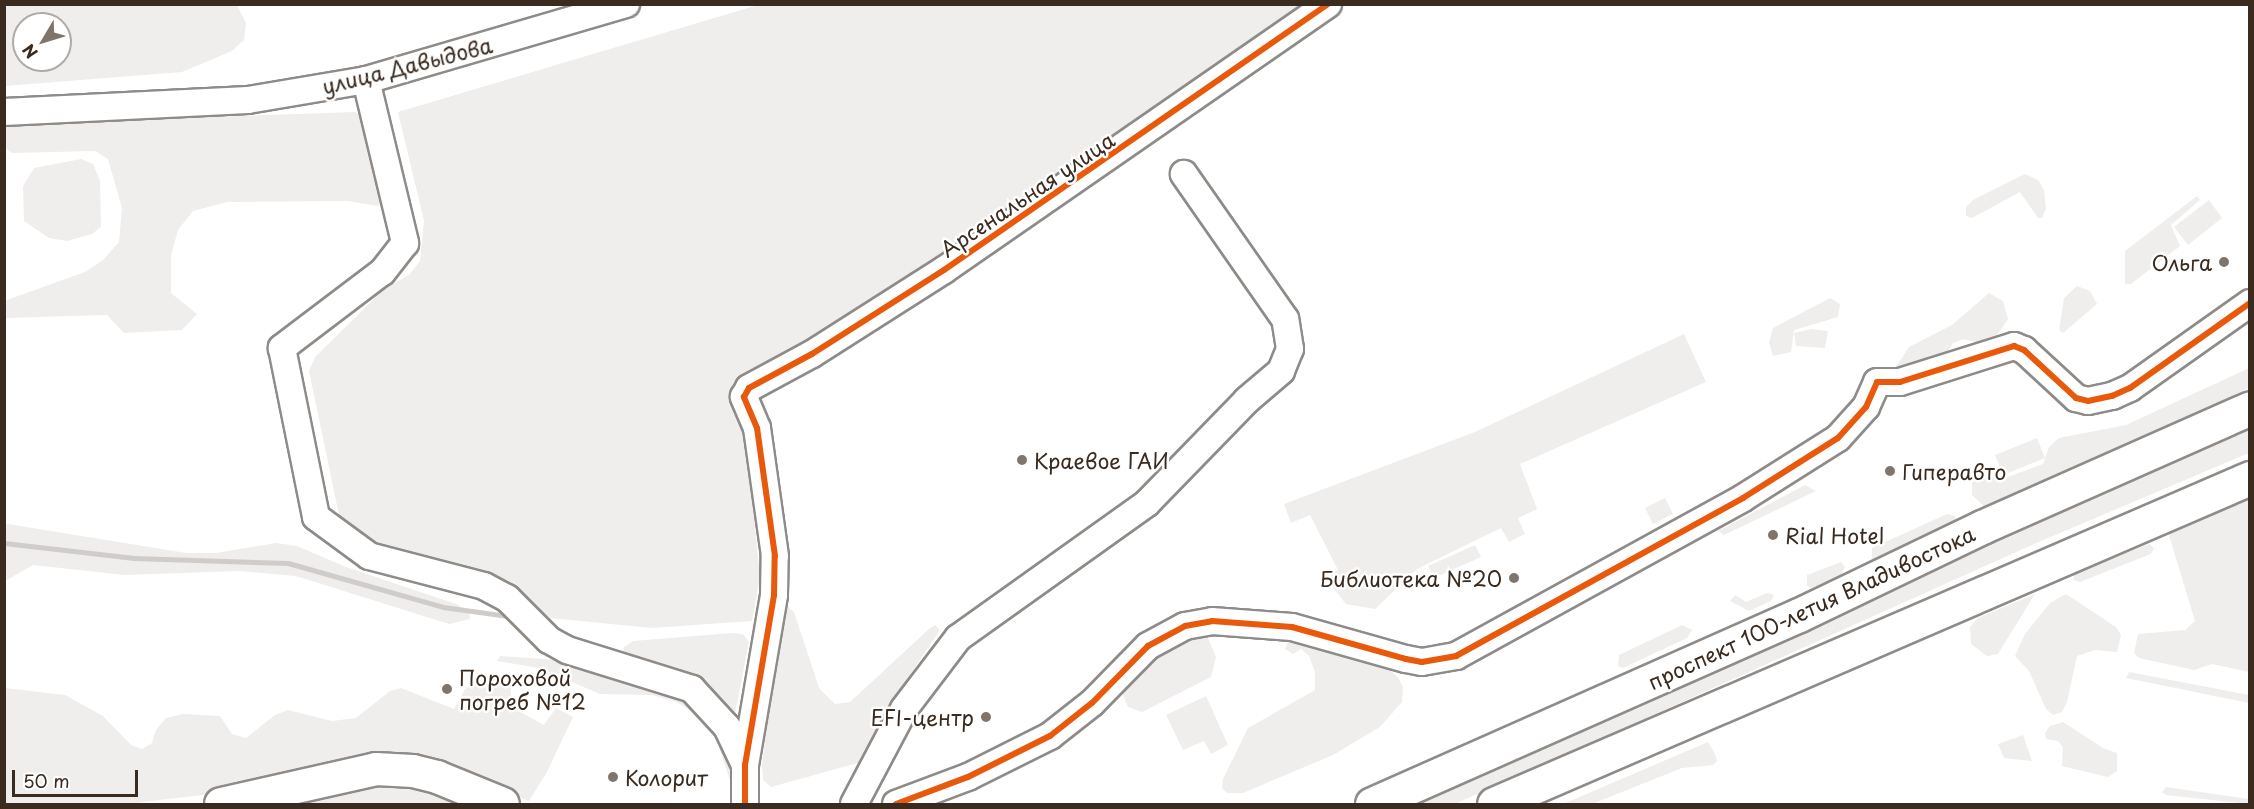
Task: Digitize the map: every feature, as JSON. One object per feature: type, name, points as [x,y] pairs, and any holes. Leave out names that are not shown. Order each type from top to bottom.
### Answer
[{"type":"highway","name":"проспект 100-летия Владивостока","points":[[1372,804],[1799,615],[1982,527],[2250,408]]},
{"type":"highway","points":[[1494,804],[2250,478]]},
{"type":"main road","points":[[221,804],[376,769],[413,771],[437,777],[503,804]]},
{"type":"street","name":"улица Давыдова","points":[[4,112],[248,100],[366,80],[626,4]]},
{"type":"street","name":"Арсенальная улица","points":[[745,765],[774,595],[775,556],[757,428],[744,403],[749,388],[812,354],[944,270],[1328,4]]},
{"type":"street","points":[[366,80],[405,243],[382,272],[282,348],[316,517],[369,556],[484,586],[507,598],[549,640],[567,650],[692,689],[727,727],[745,765],[745,804]]},
{"type":"street","points":[[854,804],[904,709],[958,638],[1147,503],[1247,400],[1281,371],[1290,349],[1285,319],[1184,174]]},
{"type":"street","points":[[896,804],[968,777],[1050,736],[1092,704],[1148,646],[1185,626],[1212,621],[1292,627],[1422,662],[1456,656],[1626,565],[1808,457],[1851,426],[1866,407],[1877,382],[1900,382],[2014,346],[2024,350],[2076,398],[2088,401],[2112,396],[2130,388],[2250,303]]},
{"type":"shaded area","points":[[5,4],[237,5],[246,23],[244,40],[232,51],[182,72],[5,86]]},
{"type":"shaded area","points":[[758,5],[1314,5],[742,396],[760,577],[752,621],[652,628],[550,618],[510,585],[389,561],[340,520],[309,371],[315,357],[384,289],[409,275],[420,261],[424,221],[398,112]]},
{"type":"shaded area","points":[[355,112],[365,119],[383,202],[377,206],[348,201],[227,202],[193,211],[178,230],[171,256],[171,293],[197,314],[182,330],[124,333],[107,315],[5,318],[4,301],[85,272],[103,260],[119,242],[122,208],[108,159],[95,151],[12,153],[5,148],[5,124]]},
{"type":"shaded area","points":[[81,159],[93,164],[100,181],[101,227],[92,234],[67,241],[49,238],[24,221],[23,186],[34,168]]},
{"type":"shaded area","points":[[2025,174],[2038,180],[2044,190],[2046,209],[2042,218],[2038,218],[2020,192],[1972,218],[1966,216],[1966,207],[1973,200]]},
{"type":"shaded area","points":[[2197,196],[2200,200],[2171,225],[2180,246],[2131,284],[2125,284],[2125,251]]},
{"type":"shaded area","points":[[2209,200],[2222,218],[2188,245],[2174,227]]},
{"type":"shaded area","points":[[2077,286],[2090,291],[2097,304],[2063,333],[2059,330],[2064,298]]},
{"type":"shaded area","points":[[1989,293],[2003,301],[2008,319],[1993,341],[1983,344],[1964,339],[1953,343],[1943,359],[1894,370],[1909,347],[1952,325]]},
{"type":"shaded area","points":[[1830,298],[1840,304],[1838,317],[1794,330],[1791,352],[1773,356],[1769,342],[1773,328]]},
{"type":"shaded area","points":[[1812,329],[1828,331],[1825,348],[1796,346],[1794,333]]},
{"type":"shaded area","points":[[1684,334],[1706,382],[1520,464],[1537,509],[1518,518],[1525,534],[1509,542],[1501,528],[1417,569],[1375,609],[1346,604],[1324,576],[1338,570],[1310,515],[1291,523],[1284,504],[1475,432]]},
{"type":"shaded area","points":[[2249,368],[2249,388],[2020,498],[1988,510],[1972,495],[1972,483],[1984,474],[2000,480],[2043,464],[2049,447],[2059,438],[2126,425]]},
{"type":"shaded area","points":[[2249,423],[2249,453],[2034,544],[1455,804],[1415,804],[1698,676],[2056,507]]},
{"type":"shaded area","points":[[2037,438],[2045,458],[2003,475],[1995,455]]},
{"type":"shaded area","points":[[1805,485],[1816,491],[1724,535],[1718,531]]},
{"type":"shaded area","points":[[2249,494],[2249,672],[2212,664],[2194,670],[2139,658],[2134,653],[2138,634],[2185,630],[2195,621],[2168,532],[2173,525]]},
{"type":"shaded area","points":[[1665,498],[1673,514],[1653,524],[1645,508]]},
{"type":"shaded area","points":[[1947,514],[1955,516],[1956,524],[1876,561],[1872,559],[1872,548]]},
{"type":"shaded area","points":[[5,525],[186,553],[216,553],[276,543],[297,546],[346,567],[456,604],[469,612],[470,619],[449,624],[296,576],[239,571],[124,575],[33,565],[5,581]]},
{"type":"shaded area","points":[[2149,544],[2154,548],[2151,554],[2080,582],[2073,580],[2074,574]]},
{"type":"shaded area","points":[[1475,545],[1481,557],[1434,578],[1428,566]]},
{"type":"shaded area","points":[[1841,562],[1845,567],[1840,576],[1811,588],[1807,586],[1807,575]]},
{"type":"shaded area","points":[[1767,593],[1774,595],[1771,601],[1749,611],[1730,601],[1735,595],[1746,602]]},
{"type":"shaded area","points":[[2035,594],[1998,654],[1987,656],[1971,644],[1970,627],[1978,618]]},
{"type":"shaded area","points":[[2066,594],[2116,627],[2121,635],[2117,652],[2095,650],[2077,656],[2067,702],[2062,712],[2053,715],[2046,709],[2029,671],[2015,656],[2025,634],[2050,603]]},
{"type":"shaded area","points":[[787,606],[794,612],[819,688],[835,704],[850,702],[929,629],[935,625],[940,630],[897,694],[865,761],[771,787],[763,780],[762,766],[775,648]]},
{"type":"shaded area","points":[[1682,625],[1692,630],[1687,638],[1623,668],[1618,666],[1619,655]]},
{"type":"shaded area","points":[[1205,631],[1216,657],[1211,677],[1142,712],[1128,707],[1120,687],[1153,650]]},
{"type":"shaded area","points":[[743,634],[749,642],[735,714],[727,710],[705,682],[627,657],[624,652],[624,647],[633,641]]},
{"type":"shaded area","points":[[1289,639],[1382,664],[1397,676],[1403,687],[1402,702],[1380,727],[1333,755],[1243,793],[1227,793],[1222,788],[1223,779],[1248,728],[1315,690],[1315,672],[1309,656],[1301,649],[1293,654],[1285,649]]},
{"type":"shaded area","points":[[500,656],[572,661],[666,688],[711,716],[729,756],[734,793],[715,735],[697,715],[677,702],[652,695],[600,694],[539,668],[497,661]]},
{"type":"shaded area","points":[[2129,672],[2249,695],[2249,703],[2126,678]]},
{"type":"shaded area","points":[[483,677],[511,688],[511,707],[544,725],[556,708],[573,717],[547,772],[529,801],[443,767],[126,804],[5,804],[5,688],[65,695],[103,716],[131,745],[142,749],[152,743],[156,730],[166,718],[183,714],[220,716],[232,734],[246,738],[275,715],[288,710],[332,721],[356,718],[390,691],[401,688],[454,709],[465,689]]},
{"type":"shaded area","points":[[1206,696],[1228,745],[1211,754],[1204,741],[1183,750],[1166,715]]},
{"type":"shaded area","points":[[2063,722],[2103,748],[2117,753],[2117,771],[2108,777],[2062,766],[2063,747],[2058,741],[2046,739],[2045,733],[2050,726]]},
{"type":"shaded area","points":[[2023,735],[2032,761],[2004,758],[1998,744]]},
{"type":"shaded area","points":[[1708,742],[1717,761],[1713,765],[1682,768],[1592,804],[1563,804]]},
{"type":"shaded area","points":[[398,781],[465,804],[286,804],[363,787]]},
{"type":"shaded area","points":[[2166,787],[2249,799],[2249,804],[2166,795],[2162,792]]},
{"type":"waterway","points":[[4,543],[134,558],[288,563],[443,607],[514,617]]},
{"type":"cycle path","points":[[745,804],[745,765],[774,595],[775,556],[757,428],[744,397],[749,388],[812,354],[944,270],[1328,4]]},
{"type":"cycle path","points":[[896,804],[968,777],[1050,736],[1092,703],[1148,646],[1185,626],[1212,621],[1292,627],[1422,662],[1456,656],[1743,498],[1838,438],[1866,407],[1877,382],[1900,382],[2014,346],[2024,350],[2076,398],[2088,401],[2112,396],[2130,388],[2250,303]]},
{"type":"place","name":"Ольга","points":[[2224,262]]},
{"type":"place","name":"Краевое ГАИ","points":[[1022,460]]},
{"type":"place","name":"Гиперавто","points":[[1890,471]]},
{"type":"place","name":"Rial Hotel","points":[[1773,535]]},
{"type":"place","name":"Библиотека №20","points":[[1514,578]]},
{"type":"place","name":"Пороховой погреб №12","points":[[447,689]]},
{"type":"place","name":"EFI-центр","points":[[986,717]]},
{"type":"place","name":"Колорит","points":[[613,777]]}]
